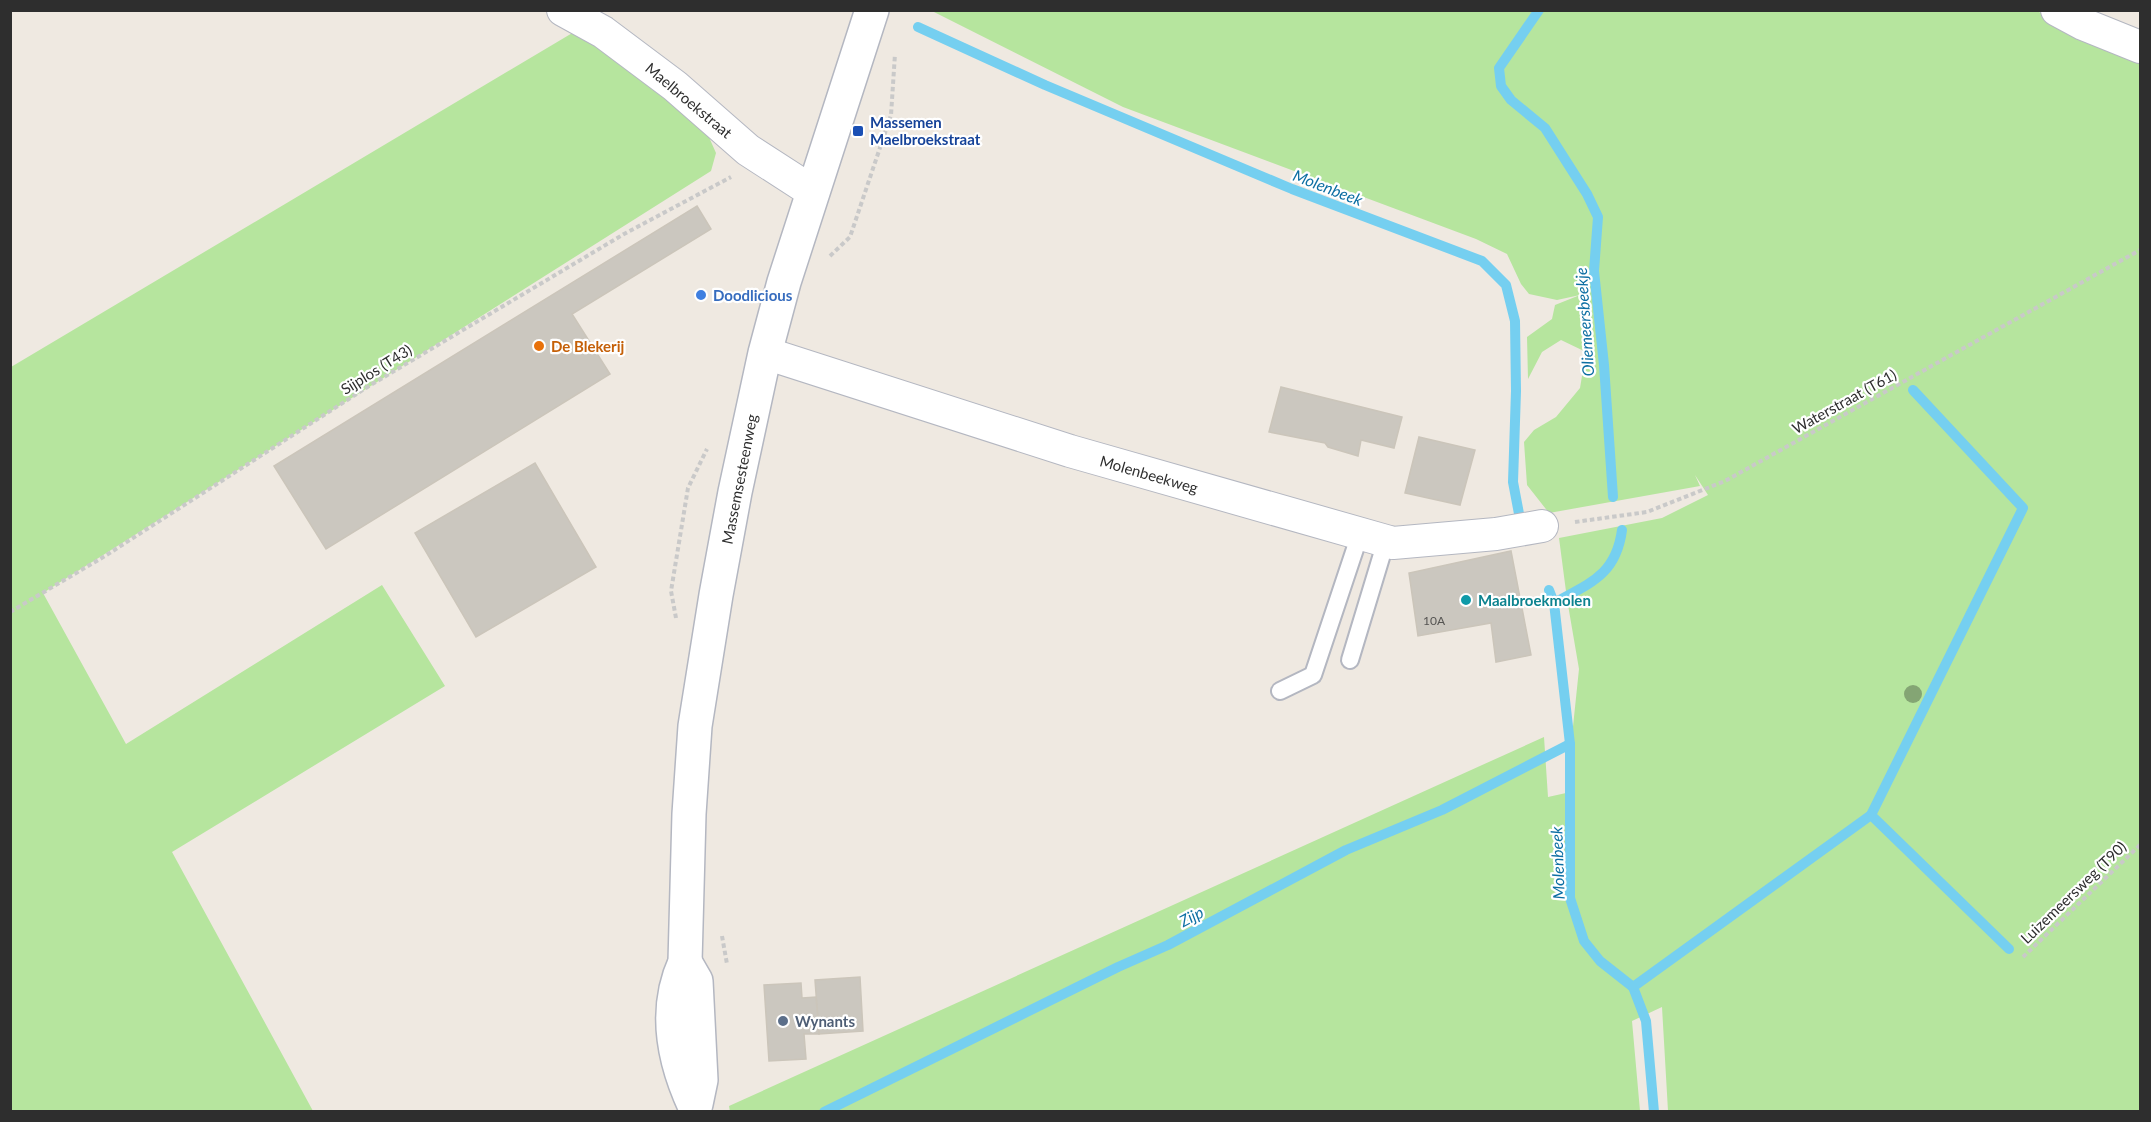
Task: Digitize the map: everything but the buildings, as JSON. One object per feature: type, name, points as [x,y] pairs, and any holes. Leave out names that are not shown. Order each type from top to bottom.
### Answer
[{"type":"main road","name":"Massemsesteenweg","points":[[696,1109],[702,1080],[696,981],[685,962],[689,814],[695,726],[718,584],[765,353],[784,282],[872,10]]},
{"type":"street","name":"Maelbroekstraat","points":[[563,10],[603,32],[675,86],[748,150],[813,192]]},
{"type":"street","points":[[2057,10],[2083,24],[2140,47]]},
{"type":"street","name":"Molenbeekweg","points":[[765,353],[980,424],[1393,543],[1496,534],[1542,526]]},
{"type":"lane","points":[[1350,660],[1373,538]]},
{"type":"lane","points":[[1280,691],[1313,675],[1373,538]]},
{"type":"path","points":[[825,260],[850,237],[891,115],[896,45]]},
{"type":"path","name":"Sijplos (T43)","points":[[10,612],[105,556],[369,386],[624,234],[763,160]]},
{"type":"path","name":"Waterstraat (T61)","points":[[1542,526],[1647,512],[1725,481],[2140,250]]},
{"type":"path","name":"Luizemeersweg (T90)","points":[[2023,957],[2140,845]]},
{"type":"path","points":[[722,926],[728,971]]},
{"type":"green space","points":[[2035,10],[2091,38],[2140,58],[2140,1111],[1668,1111],[1662,1007],[1632,1021],[1640,1111],[730,1112],[729,1106],[1544,737],[1548,797],[1575,791],[1572,736],[1579,669],[1559,538],[1662,518],[1708,495],[1695,475],[1700,486],[1549,513],[1527,485],[1524,442],[1534,430],[1556,417],[1580,388],[1586,352],[1561,340],[1542,352],[1528,379],[1527,337],[1552,319],[1555,305],[1580,295],[1557,300],[1529,294],[1521,284],[1507,254],[1476,239],[1123,107],[932,11]]},
{"type":"green space","points":[[574,32],[651,84],[708,135],[716,153],[711,171],[43,593],[126,744],[382,585],[445,686],[172,852],[313,1111],[11,1112],[11,367]]},
{"type":"waterway","name":"Oliemeersbeekje","points":[[1539,10],[1499,68],[1501,86],[1511,100],[1545,128],[1587,194],[1598,217],[1594,271],[1604,365],[1613,497]]},
{"type":"waterway","name":"Molenbeek","points":[[918,27],[1045,85],[1292,189],[1482,261],[1506,285],[1515,321],[1516,391],[1513,482],[1520,519]]},
{"type":"waterway","points":[[1913,390],[2023,508],[1871,815],[2009,949]]},
{"type":"waterway","name":"Oliemeersbeekje","points":[[1554,603],[1590,583],[1607,568],[1614,558],[1622,530]]},
{"type":"waterway","name":"Molenbeek","points":[[1549,590],[1554,603],[1570,744],[1570,898],[1584,941],[1600,961],[1633,987],[1646,1021],[1654,1112]]},
{"type":"waterway","name":"Zijp","points":[[824,1112],[1118,967],[1168,945],[1346,850],[1442,810],[1570,744]]},
{"type":"waterway","points":[[1633,987],[1871,815]]},
{"type":"place","name":"Massemen Maelbroekstraat","points":[[858,131]]},
{"type":"place","name":"Doodlicious","points":[[701,295]]},
{"type":"place","name":"De Blekerij","points":[[539,346]]},
{"type":"place","name":"Maalbroekmolen","points":[[1466,600]]},
{"type":"place","name":"Wynants","points":[[783,1021]]}]
